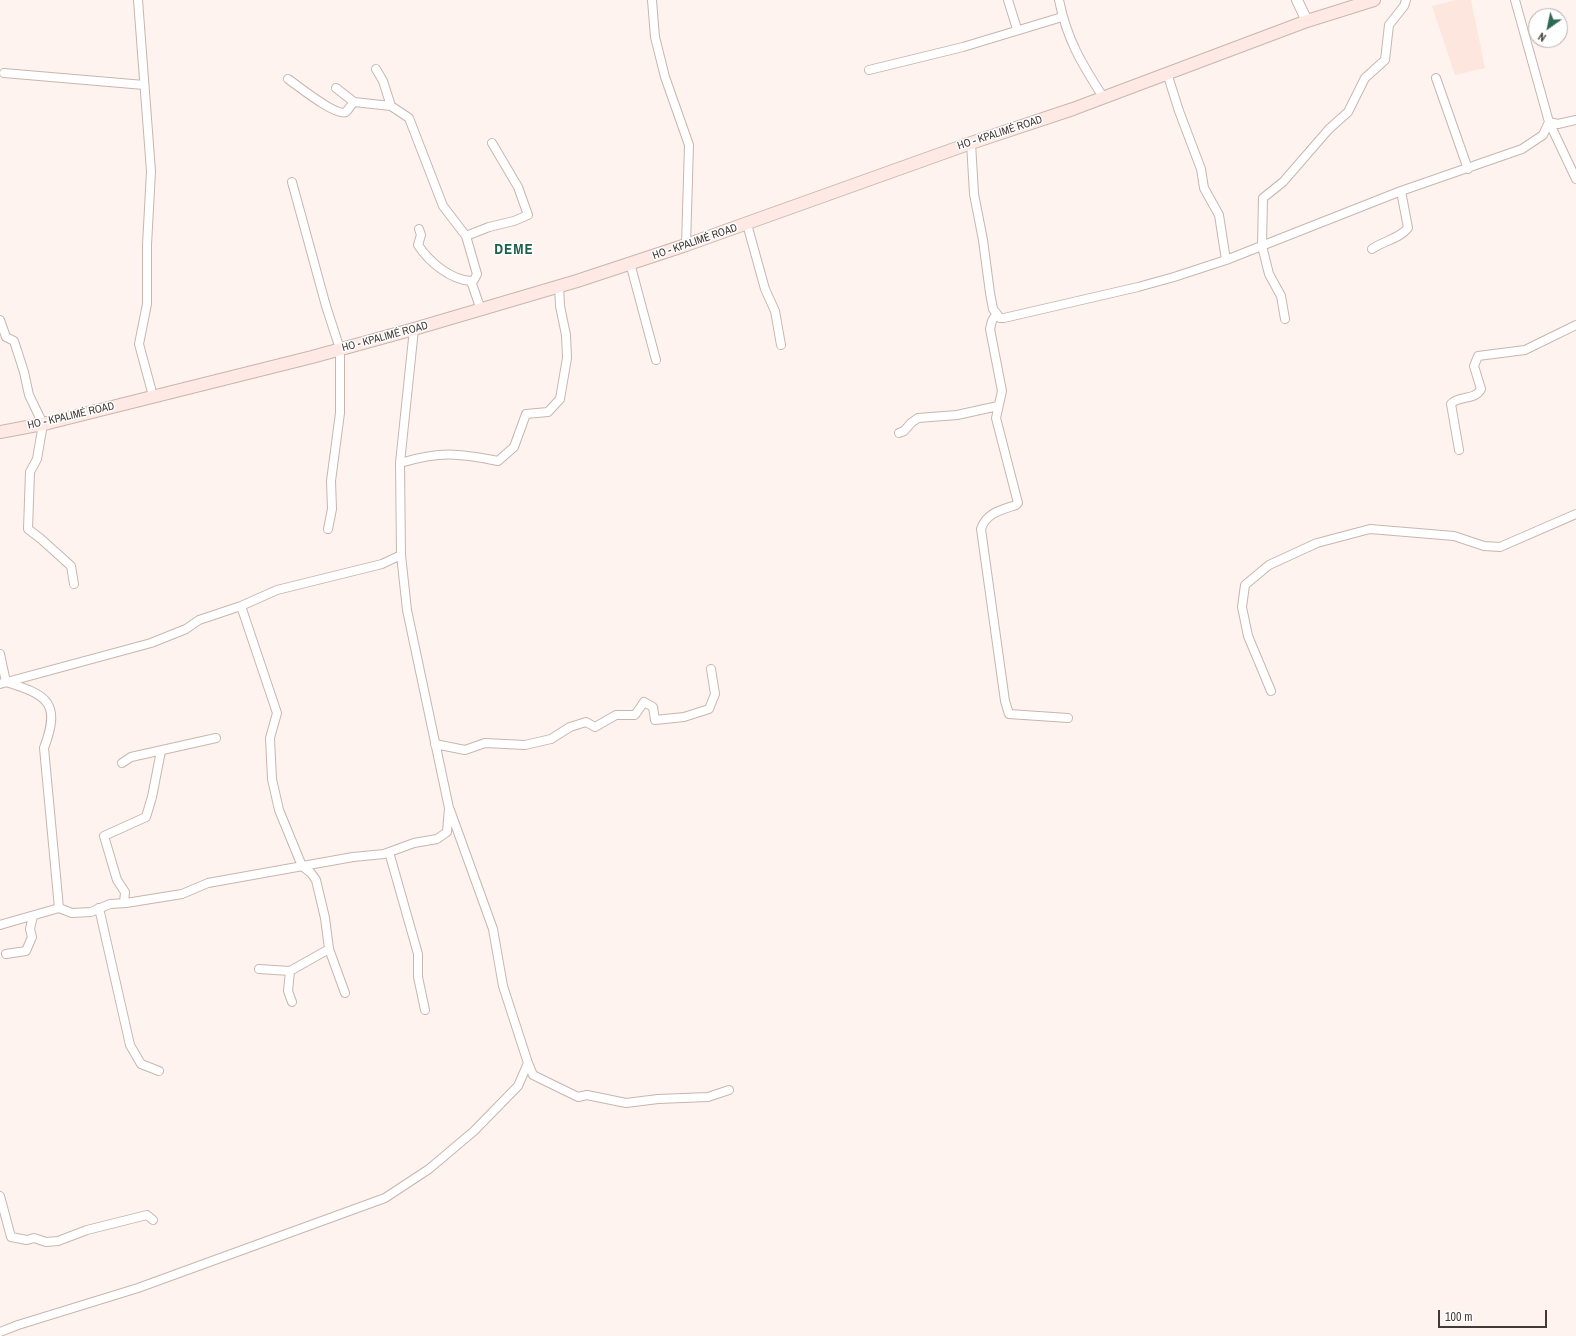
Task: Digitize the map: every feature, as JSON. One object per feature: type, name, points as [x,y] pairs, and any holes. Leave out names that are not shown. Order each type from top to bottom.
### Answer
[{"type":"main road","name":"HO - KPALIMÉ ROAD","points":[[0,432],[43,424],[340,349],[481,310],[559,286],[747,224],[971,143],[1074,109],[1307,21],[1374,0]]},
{"type":"street","points":[[138,0],[151,171],[147,245],[147,304],[139,344],[153,396]]},
{"type":"street","points":[[652,0],[655,37],[665,77],[690,145],[686,245]]},
{"type":"street","points":[[1008,0],[1018,29]]},
{"type":"street","points":[[1059,0],[1062,17],[1076,54],[1103,97]]},
{"type":"street","points":[[1297,0],[1307,21]]},
{"type":"street","points":[[1285,319],[1281,296],[1269,274],[1262,246],[1263,198],[1283,182],[1328,129],[1352,107],[1365,78],[1385,60],[1389,25],[1404,6],[1406,0]]},
{"type":"street","points":[[1515,0],[1549,122],[1576,179]]},
{"type":"street","points":[[869,70],[963,47],[1018,29],[1062,17]]},
{"type":"street","points":[[376,69],[391,106]]},
{"type":"street","points":[[4,73],[144,85]]},
{"type":"street","points":[[1167,73],[1179,112],[1201,169],[1204,188],[1218,215],[1226,260]]},
{"type":"street","points":[[1436,78],[1468,169]]},
{"type":"street","points":[[288,79],[329,107],[341,113],[346,112],[354,102]]},
{"type":"street","points":[[336,88],[354,102],[391,106],[408,118],[444,206],[466,236],[477,274],[474,280],[461,280],[429,259],[418,245],[421,235],[419,229]]},
{"type":"street","points":[[1549,122],[1558,124],[1576,120]]},
{"type":"street","points":[[971,143],[974,194],[983,240],[990,293],[996,314],[1000,318],[1017,316],[1174,278],[1226,260],[1401,191],[1522,149],[1542,135],[1549,122]]},
{"type":"street","points":[[466,236],[528,215],[518,187],[492,143]]},
{"type":"street","points":[[292,182],[326,306],[340,349],[340,413],[331,481],[332,509],[328,529]]},
{"type":"street","points":[[1372,249],[1378,244],[1404,232],[1408,228],[1401,191]]},
{"type":"street","points":[[747,224],[765,289],[775,311],[781,345]]},
{"type":"street","points":[[630,263],[656,360]]},
{"type":"street","points":[[471,281],[481,310]]},
{"type":"street","points":[[400,463],[443,454],[462,454],[498,461],[514,447],[526,414],[548,412],[560,399],[566,358],[566,335],[560,306],[559,286]]},
{"type":"street","points":[[996,314],[990,329],[1002,391],[996,413],[998,431],[1018,503],[992,513],[987,518],[981,530],[1005,701],[1009,714],[1068,718]]},
{"type":"street","points":[[0,320],[6,337],[14,341],[24,372],[29,395],[43,424],[37,459],[30,472],[28,529],[71,566],[74,584]]},
{"type":"street","points":[[1459,450],[1451,404],[1454,401],[1476,395],[1481,389],[1474,366],[1478,356],[1525,350],[1576,326]]},
{"type":"street","points":[[414,329],[400,463],[401,555],[407,610],[450,808],[493,929],[504,986],[528,1063],[533,1075],[578,1097],[587,1095],[626,1103],[658,1099],[708,1097],[729,1090]]},
{"type":"street","points":[[899,433],[904,431],[911,422],[918,418],[957,415],[998,406]]},
{"type":"street","points":[[1271,691],[1248,636],[1242,607],[1245,585],[1269,565],[1317,543],[1370,529],[1454,536],[1484,546],[1500,546],[1576,514]]},
{"type":"street","points":[[3,683],[151,643],[186,628],[199,620],[241,606],[276,590],[382,564],[401,555]]},
{"type":"street","points":[[241,606],[277,713],[270,738],[272,779],[279,810],[302,866],[311,873],[316,880],[326,918],[329,949],[345,993]]},
{"type":"street","points":[[0,654],[3,683]]},
{"type":"street","points":[[435,744],[465,750],[485,743],[525,745],[551,738],[570,727],[586,722],[596,726],[616,715],[635,715],[644,702],[653,707],[655,720],[684,717],[709,709],[715,694],[711,669]]},
{"type":"street","points":[[3,683],[33,690],[49,704],[52,717],[44,748],[59,908]]},
{"type":"street","points":[[122,763],[131,757],[216,738]]},
{"type":"street","points":[[124,903],[125,892],[117,880],[104,836],[146,817],[152,797],[160,751]]},
{"type":"street","points":[[0,925],[59,908],[72,913],[91,912],[110,904],[182,894],[208,883],[389,852],[414,843],[436,839],[447,832],[450,808]]},
{"type":"street","points":[[389,852],[418,954],[418,977],[425,1010]]},
{"type":"street","points":[[99,908],[130,1045],[141,1064],[159,1071]]},
{"type":"street","points":[[6,954],[26,951],[30,945],[32,937],[30,930],[33,916]]},
{"type":"street","points":[[259,969],[290,971],[329,949]]},
{"type":"street","points":[[290,971],[288,991],[292,1002]]},
{"type":"street","points":[[0,1332],[18,1325],[138,1288],[385,1198],[429,1169],[474,1131],[518,1086],[528,1063]]},
{"type":"street","points":[[0,1196],[11,1237],[18,1240],[34,1238],[46,1242],[58,1241],[87,1230],[147,1215],[153,1220]]},
{"type":"shaded area","points":[[1456,0],[1471,0],[1485,68],[1455,75],[1432,6]]},
{"type":"district","name":"DEME","points":[[514,250]]}]
